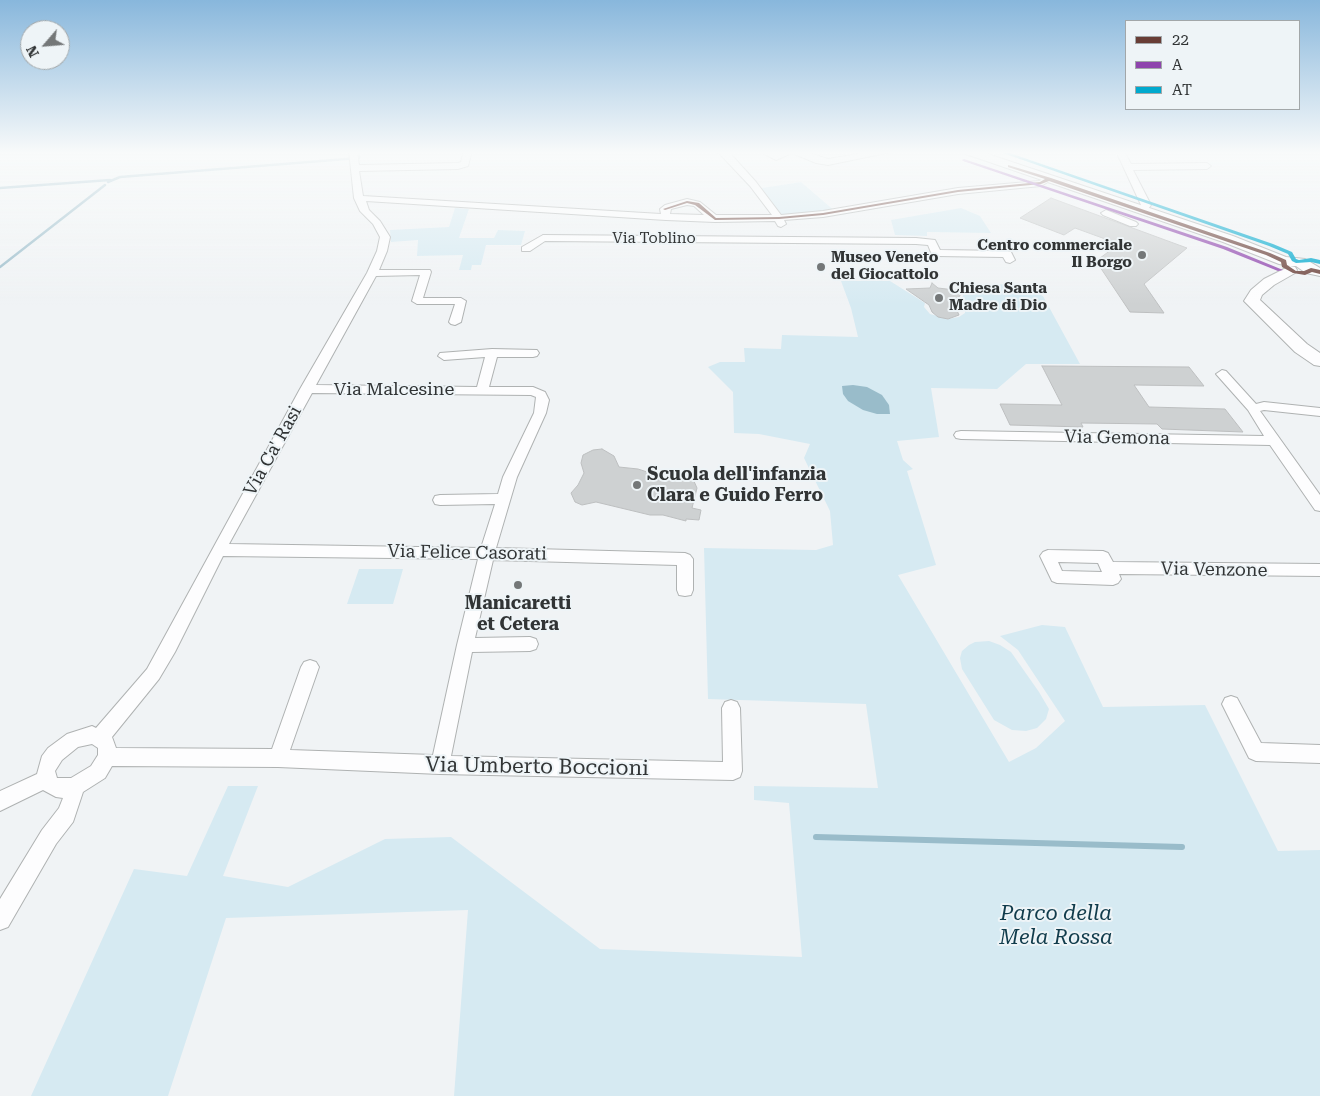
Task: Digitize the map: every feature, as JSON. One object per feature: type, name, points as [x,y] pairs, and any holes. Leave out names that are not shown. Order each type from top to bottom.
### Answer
[{"type":"street","name":"Via Ca' Rasi","points":[[100,737],[153,674],[169,647],[218,550],[372,273],[382,251],[385,237],[377,223],[365,211],[361,202]]},
{"type":"street","points":[[426,202],[715,219],[779,218],[823,214],[893,202]]},
{"type":"street","points":[[666,217],[665,209],[686,202]]},
{"type":"street","points":[[688,202],[697,204],[715,219]]},
{"type":"street","points":[[766,202],[779,218],[785,240]]},
{"type":"street","points":[[1118,202],[1228,239],[1305,273],[1315,271]]},
{"type":"street","points":[[1121,219],[1146,205],[1145,202]]},
{"type":"street","points":[[1106,213],[1133,224]]},
{"type":"street","name":"Via Toblino","points":[[526,249],[543,238],[932,242],[936,253],[1007,254],[1010,260]]},
{"type":"street","points":[[1287,266],[1256,293],[1252,301],[1300,348],[1320,361]]},
{"type":"street","points":[[372,273],[426,272],[418,301],[461,301]]},
{"type":"street","points":[[455,322],[463,288]]},
{"type":"street","points":[[482,390],[492,352]]},
{"type":"street","name":"Via Malcesine","points":[[444,356],[492,352],[533,353]]},
{"type":"street","points":[[1222,374],[1254,409],[1257,420],[1320,506]]},
{"type":"street","name":"Via Malcesine","points":[[306,389],[533,391],[541,395],[540,413],[519,455],[503,499],[487,554],[465,645],[440,764]]},
{"type":"street","points":[[1254,409],[1264,406],[1320,412]]},
{"type":"street","name":"Via Gemona","points":[[962,435],[1273,441]]},
{"type":"street","points":[[440,500],[503,499]]},
{"type":"street","name":"Via Felice Casorati","points":[[218,550],[685,559],[685,590]]},
{"type":"street","points":[[1048,556],[1103,557],[1108,568],[1113,579],[1057,577],[1048,556]]},
{"type":"street","name":"Via Venzone","points":[[1108,568],[1320,570]]},
{"type":"street","points":[[465,645],[530,644]]},
{"type":"street","points":[[278,758],[310,668]]},
{"type":"street","points":[[1231,704],[1256,752],[1320,754]]},
{"type":"street","name":"Via Umberto Boccioni","points":[[107,757],[278,758],[733,771],[731,708]]},
{"type":"street","points":[[83,736],[100,737],[107,745],[107,757],[98,772],[74,787],[56,788],[46,779],[49,762],[63,746],[83,736]]},
{"type":"street","points":[[0,801],[46,779]]},
{"type":"street","points":[[0,919],[49,837],[66,815],[73,798],[74,787]]},
{"type":"green space","points":[[766,202],[825,202],[836,212],[779,218]]},
{"type":"green space","points":[[455,208],[469,209],[459,238],[494,238],[498,230],[525,231],[521,245],[486,245],[481,265],[472,265],[471,270],[459,270],[463,255],[417,256],[418,240],[391,242],[390,230],[449,227]]},
{"type":"green space","points":[[961,208],[980,216],[991,233],[927,232],[927,236],[895,235],[891,220]]},
{"type":"green space","name":"Parco della Mela Rossa","points":[[841,281],[890,281],[925,303],[924,307],[930,314],[948,319],[959,317],[965,313],[965,310],[959,303],[969,285],[1016,284],[1043,296],[1080,364],[1026,364],[997,389],[931,388],[939,437],[897,441],[903,460],[913,469],[907,471],[936,565],[898,575],[1009,762],[1036,748],[1065,721],[1018,650],[1000,636],[1042,625],[1065,627],[1103,707],[1205,705],[1278,851],[1320,850],[1320,1096],[454,1096],[468,910],[226,918],[168,1096],[31,1096],[134,869],[187,876],[228,786],[258,786],[223,876],[288,887],[385,839],[451,837],[600,949],[802,957],[789,803],[754,800],[754,786],[878,788],[866,704],[708,699],[704,548],[816,550],[833,545],[830,511],[804,458],[810,444],[759,434],[734,433],[733,392],[708,367],[720,362],[745,362],[744,348],[781,349],[782,335],[858,337],[851,308]]},
{"type":"green space","points":[[359,569],[403,569],[393,604],[347,604]]},
{"type":"green space","points":[[989,641],[1011,652],[1049,709],[1046,719],[1037,728],[1026,731],[1012,730],[994,720],[962,669],[960,658],[962,651],[975,642]]},
{"type":"water","points":[[842,386],[867,387],[882,395],[889,405],[890,414],[877,414],[863,410],[848,401],[843,394]]},
{"type":"building","name":"Centro commerciale Il Borgo","points":[[1045,202],[1062,202],[1187,248],[1144,284],[1164,313],[1130,312],[1096,261],[1119,244],[1075,228],[1064,235],[1020,218]]},
{"type":"building","name":"Chiesa Santa Madre di Dio","points":[[932,283],[938,288],[963,291],[954,304],[959,315],[948,319],[938,317],[932,312],[929,305],[906,289],[930,288]]},
{"type":"building","points":[[1042,366],[1189,367],[1204,386],[1134,385],[1149,407],[1225,409],[1243,432],[1162,429],[1157,424],[1081,423],[1083,427],[1010,425],[1000,404],[1062,405]]},
{"type":"building","name":"Scuola dell'infanzia Clara e Guido Ferro","points":[[602,449],[614,456],[619,467],[638,469],[672,480],[680,477],[693,479],[697,488],[692,508],[701,510],[699,520],[686,519],[686,521],[663,515],[650,515],[596,502],[582,505],[575,502],[571,493],[578,485],[584,473],[581,463],[583,455],[593,450]]},
{"type":"waterway","points":[[0,267],[83,202]]},
{"type":"waterway","points":[[816,837],[1182,847]]},
{"type":"transit line","name":"22","points":[[665,209],[687,202]]},
{"type":"transit line","name":"22","points":[[688,202],[697,204],[715,219],[779,218],[823,214],[893,202]]},
{"type":"transit line","name":"A","points":[[1089,202],[1225,248],[1280,270]]},
{"type":"transit line","name":"22","points":[[1116,202],[1268,254],[1284,261],[1284,266],[1295,272],[1305,273],[1311,270],[1320,272]]},
{"type":"transit line","name":"AT","points":[[1147,202],[1271,245],[1290,253],[1294,260],[1298,262],[1311,260],[1320,262]]},
{"type":"place","name":"Centro commerciale Il Borgo","points":[[1142,255]]},
{"type":"place","name":"Museo Veneto del Giocattolo","points":[[821,267]]},
{"type":"place","name":"Chiesa Santa Madre di Dio","points":[[939,298]]},
{"type":"place","name":"Scuola dell'infanzia Clara e Guido Ferro","points":[[637,485]]},
{"type":"place","name":"Manicaretti et Cetera","points":[[518,585]]}]
